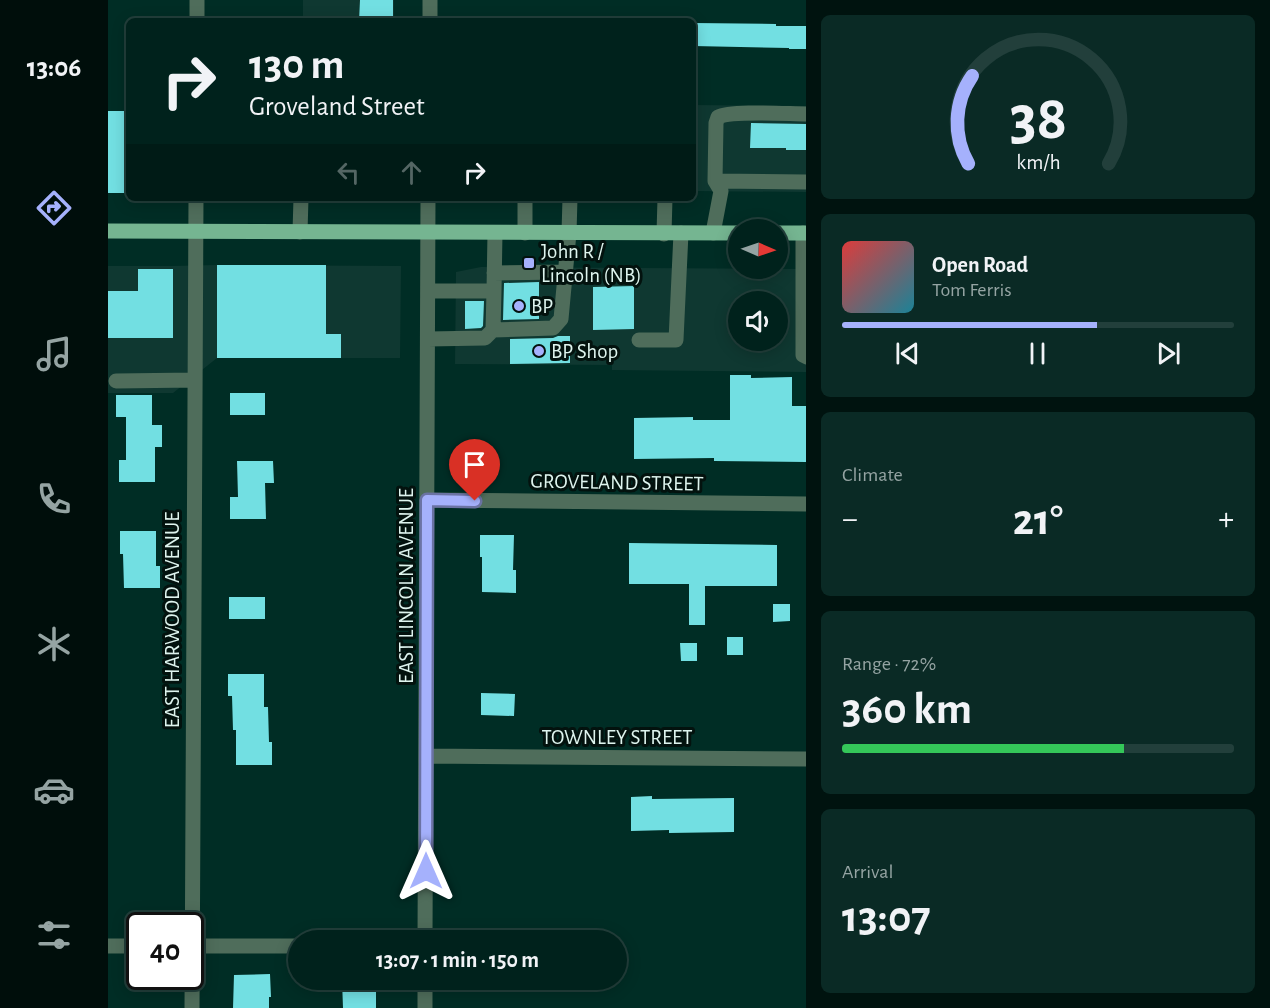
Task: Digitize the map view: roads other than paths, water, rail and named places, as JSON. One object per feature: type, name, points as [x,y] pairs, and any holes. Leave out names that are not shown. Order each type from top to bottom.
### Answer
[{"type":"main road","points":[[108,231],[728,233]]},
{"type":"main road","points":[[788,233],[805,233]]},
{"type":"street","points":[[197,0],[197,18]]},
{"type":"street","points":[[430,0],[430,18]]},
{"type":"street","points":[[713,233],[721,191],[715,181],[718,117],[723,114],[741,113],[806,114]]},
{"type":"street","points":[[715,181],[806,182]]},
{"type":"street","name":"EAST HARWOOD AVENUE","points":[[191,912],[196,201]]},
{"type":"street","points":[[300,232],[301,201]]},
{"type":"street","name":"EAST LINCOLN AVENUE","points":[[425,930],[428,201]]},
{"type":"street","points":[[525,201],[525,233]]},
{"type":"street","points":[[428,339],[485,338],[493,330],[554,328],[561,320],[570,201]]},
{"type":"street","points":[[664,234],[665,201]]},
{"type":"street","points":[[493,330],[495,233]]},
{"type":"street","points":[[639,340],[676,340],[681,233]]},
{"type":"street","points":[[805,233],[803,355],[806,356]]},
{"type":"street","points":[[494,273],[565,272]]},
{"type":"street","points":[[428,291],[494,291]]},
{"type":"street","points":[[116,381],[194,380]]},
{"type":"street","name":"GROVELAND STREET","points":[[427,500],[806,504]]},
{"type":"street","name":"TOWNLEY STREET","points":[[426,756],[806,759]]},
{"type":"street","points":[[108,946],[126,946]]},
{"type":"street","points":[[204,946],[288,946]]},
{"type":"street","name":"EAST HARWOOD AVENUE","points":[[192,990],[192,1008]]},
{"type":"street","points":[[425,990],[425,1008]]},
{"type":"place","name":"John R / Lincoln (NB)","points":[[529,263]]},
{"type":"place","name":"BP","points":[[519,306]]},
{"type":"place","name":"BP Shop","points":[[539,351]]}]
